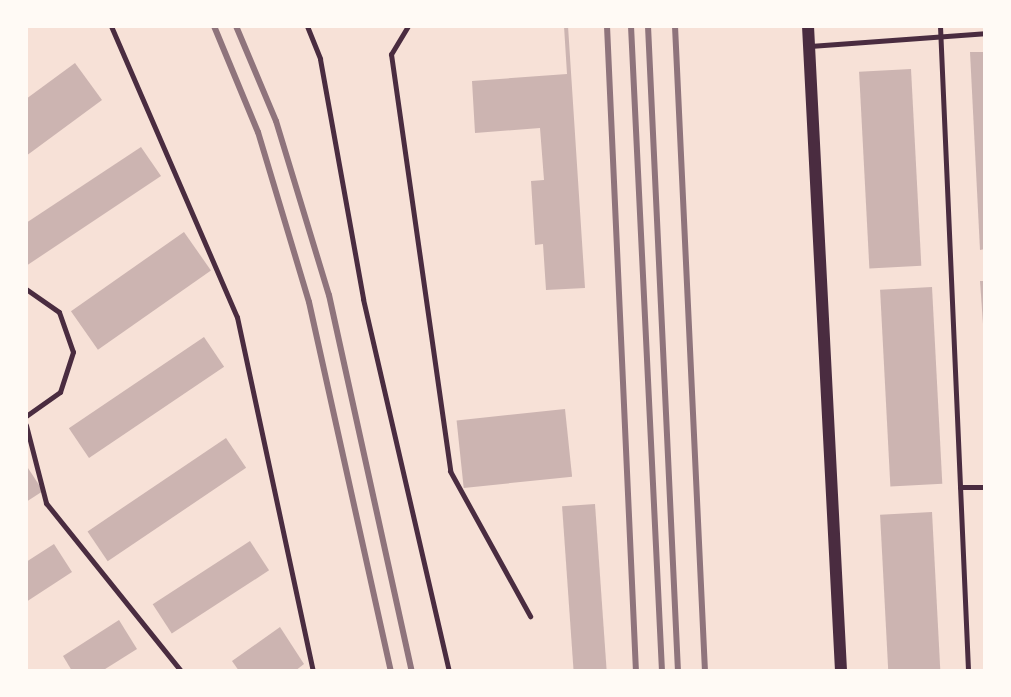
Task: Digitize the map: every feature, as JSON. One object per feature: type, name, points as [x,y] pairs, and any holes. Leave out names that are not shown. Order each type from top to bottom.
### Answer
[{"type":"street","points":[[808,26],[841,671]]},
{"type":"lane","points":[[111,26],[237,317],[313,671]]},
{"type":"lane","points":[[307,26],[320,59],[363,299],[449,671]]},
{"type":"lane","points":[[408,26],[391,54],[450,471],[530,616]]},
{"type":"lane","points":[[940,26],[968,671]]},
{"type":"lane","points":[[809,46],[985,33]]},
{"type":"lane","points":[[26,289],[59,312],[73,352],[60,392],[26,416]]},
{"type":"lane","points":[[26,425],[46,503],[181,671]]},
{"type":"lane","points":[[960,487],[985,487]]},
{"type":"building","points":[[564,26],[568,26],[585,288],[546,290],[543,244],[535,245],[531,181],[544,180],[540,128],[475,133],[472,81],[567,74]]},
{"type":"building","points":[[970,52],[985,52],[985,249],[980,250]]},
{"type":"building","points":[[75,63],[102,100],[26,156],[26,99]]},
{"type":"building","points":[[911,69],[921,266],[869,268],[859,72]]},
{"type":"building","points":[[141,147],[161,176],[26,266],[26,223]]},
{"type":"building","points":[[184,232],[211,271],[98,350],[71,311]]},
{"type":"building","points":[[980,281],[985,281],[983,324]]},
{"type":"building","points":[[932,287],[942,484],[890,486],[880,290]]},
{"type":"building","points":[[204,337],[224,367],[89,458],[69,428]]},
{"type":"building","points":[[565,409],[572,477],[464,488],[457,420]]},
{"type":"building","points":[[226,438],[246,468],[108,561],[88,531]]},
{"type":"building","points":[[26,465],[43,491],[26,502]]},
{"type":"building","points":[[595,504],[607,671],[574,671],[562,506]]},
{"type":"building","points":[[932,512],[940,671],[888,671],[880,515]]},
{"type":"building","points":[[250,541],[269,570],[172,634],[153,604]]},
{"type":"building","points":[[54,544],[72,572],[26,602],[26,562]]},
{"type":"building","points":[[119,620],[137,649],[102,671],[72,671],[63,656]]},
{"type":"building","points":[[280,627],[304,664],[295,671],[239,671],[232,661]]},
{"type":"railway","points":[[214,26],[258,132],[309,302],[391,671]]},
{"type":"railway","points":[[236,26],[276,121],[329,295],[412,671]]},
{"type":"railway","points":[[607,26],[636,671]]},
{"type":"railway","points":[[631,26],[662,671]]},
{"type":"railway","points":[[648,26],[678,671]]},
{"type":"railway","points":[[675,26],[705,671]]}]
